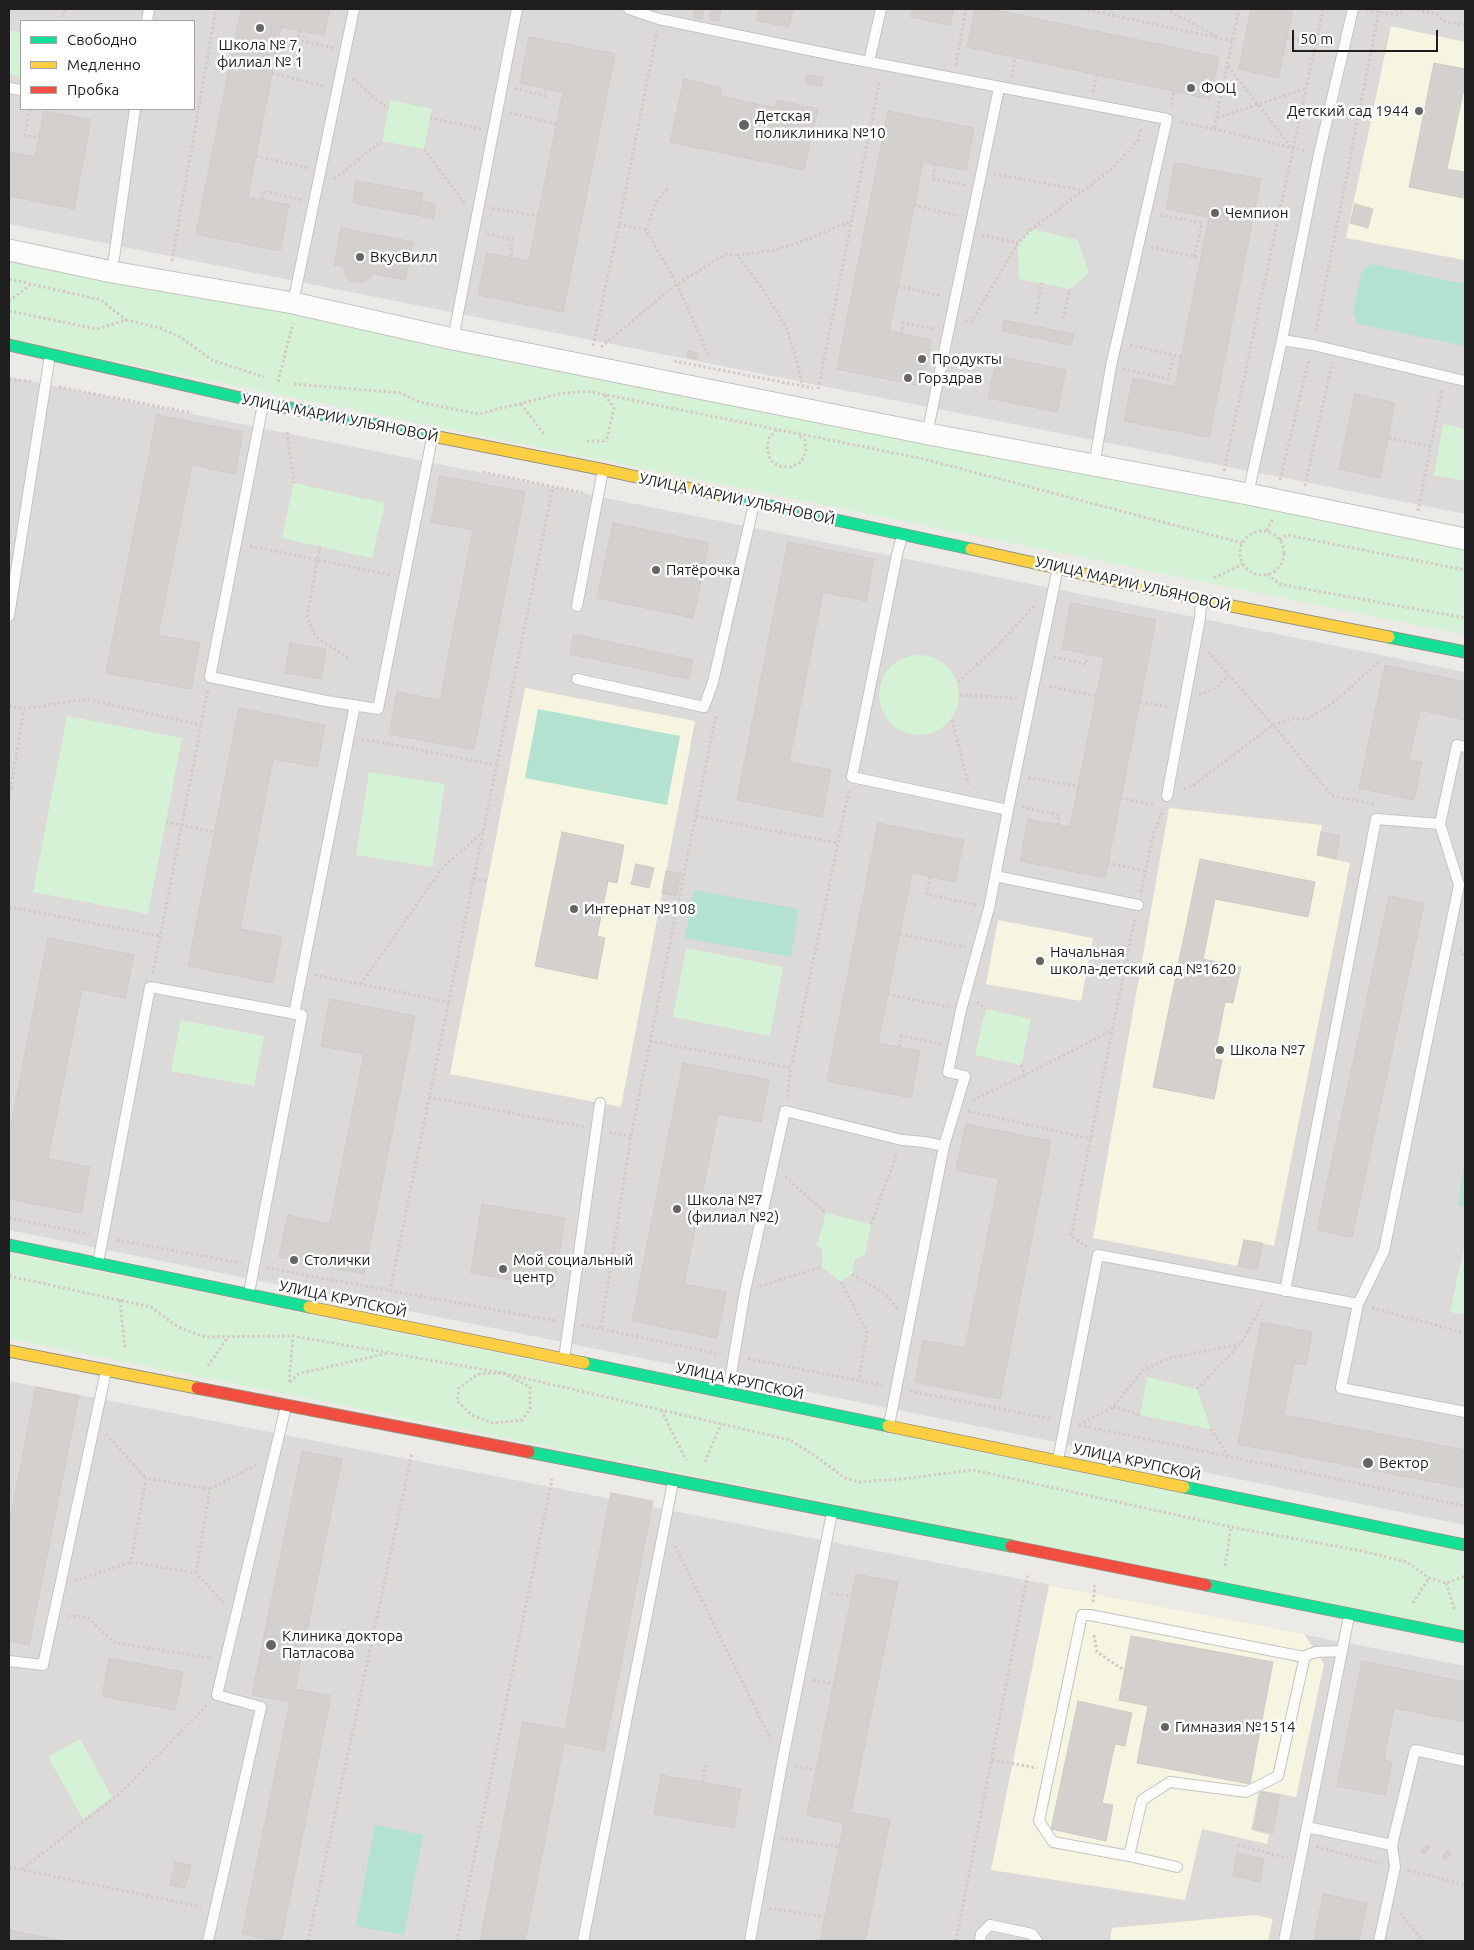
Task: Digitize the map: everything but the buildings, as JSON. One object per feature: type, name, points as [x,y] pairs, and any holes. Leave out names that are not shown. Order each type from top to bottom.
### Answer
[{"type":"street","points":[[9,250],[294,309],[927,434],[1248,494],[1465,539]]},
{"type":"street","name":"УЛИЦА МАРИИ УЛЬЯНОВОЙ","points":[[9,346],[263,403],[603,470],[1058,567],[1200,600],[1465,652]]},
{"type":"street","name":"УЛИЦА КРУПСКОЙ","points":[[9,1245],[1465,1545]]},
{"type":"street","points":[[9,1351],[1033,1550],[1465,1637]]},
{"type":"lane","points":[[294,309],[354,9]]},
{"type":"lane","points":[[453,339],[517,9]]},
{"type":"lane","points":[[629,9],[660,14],[883,65],[1167,120],[1111,366],[1094,466]]},
{"type":"lane","points":[[869,62],[881,9]]},
{"type":"lane","points":[[1248,494],[1282,340],[1319,154],[1353,9]]},
{"type":"lane","points":[[927,434],[999,88]]},
{"type":"lane","points":[[112,272],[133,110]]},
{"type":"lane","points":[[1282,340],[1313,345],[1465,381]]},
{"type":"lane","points":[[9,616],[50,354]]},
{"type":"lane","points":[[263,403],[210,677],[326,701],[378,709],[433,436]]},
{"type":"lane","points":[[577,606],[603,470]]},
{"type":"lane","points":[[577,679],[704,707],[713,682],[754,503]]},
{"type":"lane","points":[[902,535],[896,555],[852,777],[973,802],[1009,807]]},
{"type":"lane","points":[[889,1426],[944,1146],[964,1076],[948,1072],[961,1010],[989,908],[1058,567]]},
{"type":"lane","points":[[1167,796],[1200,618],[1200,600]]},
{"type":"lane","points":[[294,1014],[355,704]]},
{"type":"lane","points":[[1465,747],[1457,746],[1440,824],[1459,885],[1384,1251],[1358,1304],[1341,1388],[1465,1412]]},
{"type":"lane","points":[[1285,1290],[1376,819],[1440,824]]},
{"type":"lane","points":[[995,876],[1138,905]]},
{"type":"lane","points":[[98,1264],[150,986],[302,1015],[249,1295]]},
{"type":"lane","points":[[564,1360],[600,1103]]},
{"type":"lane","points":[[728,1394],[745,1291],[785,1111],[902,1140],[944,1146]]},
{"type":"lane","points":[[1058,1461],[1098,1255],[1358,1304]]},
{"type":"lane","points":[[9,1660],[43,1665],[106,1370]]},
{"type":"lane","points":[[208,1941],[261,1707],[217,1695],[286,1405]]},
{"type":"lane","points":[[583,1941],[673,1481]]},
{"type":"lane","points":[[750,1941],[768,1836],[832,1512]]},
{"type":"lane","points":[[1284,1941],[1350,1614]]},
{"type":"lane","points":[[1177,1867],[1053,1842],[1039,1821],[1082,1615],[1305,1656],[1316,1652],[1342,1651]]},
{"type":"lane","points":[[1129,1856],[1142,1800],[1170,1782],[1246,1792],[1278,1776],[1305,1656]]},
{"type":"lane","points":[[1379,1941],[1395,1867],[1392,1845],[1415,1750],[1465,1761]]},
{"type":"lane","points":[[1307,1827],[1392,1845]]},
{"type":"lane","points":[[980,1941],[981,1934],[990,1925],[1032,1934],[1037,1941]]},
{"type":"path","points":[[63,17],[65,9]]},
{"type":"path","points":[[172,262],[216,9]]},
{"type":"path","points":[[953,79],[966,9]]},
{"type":"path","points":[[1083,9],[1232,41]]},
{"type":"path","points":[[1166,9],[1223,40]]},
{"type":"path","points":[[1214,129],[1239,9]]},
{"type":"path","points":[[1224,472],[1323,9]]},
{"type":"path","points":[[1353,9],[1399,15],[1404,9]]},
{"type":"path","points":[[1393,9],[1397,10],[1396,14]]},
{"type":"path","points":[[1412,9],[1437,14],[1443,21],[1465,25]]},
{"type":"path","points":[[1280,480],[1313,345],[1379,11]]},
{"type":"path","points":[[593,347],[660,14]]},
{"type":"path","points":[[300,30],[297,40],[346,50]]},
{"type":"path","points":[[1287,36],[1344,48]]},
{"type":"path","points":[[818,390],[883,65]]},
{"type":"path","points":[[1228,65],[1292,148]]},
{"type":"path","points":[[342,70],[388,110]]},
{"type":"path","points":[[272,73],[338,90]]},
{"type":"path","points":[[502,85],[545,96],[546,88]]},
{"type":"path","points":[[1217,118],[1305,89]]},
{"type":"path","points":[[30,110],[25,136],[39,138]]},
{"type":"path","points":[[497,110],[556,124]]},
{"type":"path","points":[[951,319],[972,322],[1018,243],[1032,229],[1112,169],[1138,141],[1144,115]]},
{"type":"path","points":[[430,118],[493,132]]},
{"type":"path","points":[[1167,120],[1319,154]]},
{"type":"path","points":[[262,199],[264,191],[315,198],[382,141]]},
{"type":"path","points":[[424,149],[476,218]]},
{"type":"path","points":[[256,156],[321,171]]},
{"type":"path","points":[[935,164],[933,179],[978,188]]},
{"type":"path","points":[[982,171],[1082,191]]},
{"type":"path","points":[[646,230],[657,200],[668,188]]},
{"type":"path","points":[[914,205],[972,219]]},
{"type":"path","points":[[479,206],[538,216]]},
{"type":"path","points":[[1147,212],[1202,223],[1194,257]]},
{"type":"path","points":[[601,347],[676,284],[726,254],[737,255],[775,250],[806,240],[853,220]]},
{"type":"path","points":[[619,224],[646,230],[676,284],[709,356]]},
{"type":"path","points":[[474,231],[512,239],[510,258]]},
{"type":"path","points":[[969,232],[1018,243]]},
{"type":"path","points":[[1139,245],[1201,258]]},
{"type":"path","points":[[737,255],[762,288],[786,327],[797,361],[802,386]]},
{"type":"path","points":[[9,279],[101,300],[126,320],[160,328],[180,337],[212,360],[278,382],[402,393],[419,402],[478,414],[559,394],[587,391],[924,459],[1242,543]]},
{"type":"path","points":[[1036,314],[1042,283]]},
{"type":"path","points":[[9,301],[30,284]]},
{"type":"path","points":[[898,286],[955,298]]},
{"type":"path","points":[[1064,319],[1070,289]]},
{"type":"path","points":[[276,387],[294,309]]},
{"type":"path","points":[[9,311],[97,329],[126,320]]},
{"type":"path","points":[[901,334],[903,323],[948,331]]},
{"type":"path","points":[[1118,342],[1181,357]]},
{"type":"path","points":[[1305,486],[1335,350]]},
{"type":"path","points":[[1111,366],[1168,379],[1173,356]]},
{"type":"path","points":[[1418,512],[1445,376]]},
{"type":"path","points":[[604,395],[614,408],[605,449]]},
{"type":"path","points":[[521,404],[549,441]]},
{"type":"path","points":[[778,430],[770,438],[767,449],[770,460],[779,466],[791,467],[801,462],[806,451],[805,440],[797,434]]},
{"type":"path","points":[[287,432],[294,483]]},
{"type":"path","points":[[1389,438],[1430,446]]},
{"type":"path","points":[[578,441],[606,441]]},
{"type":"path","points":[[390,1291],[553,487]]},
{"type":"path","points":[[1267,531],[1276,513]]},
{"type":"path","points":[[1267,531],[1280,540],[1283,546],[1283,560],[1280,566],[1268,574],[1254,574],[1243,564],[1240,550],[1242,543],[1253,532],[1267,531]]},
{"type":"path","points":[[1280,540],[1287,536],[1465,570]]},
{"type":"path","points":[[236,544],[404,577]]},
{"type":"path","points":[[320,546],[307,616],[315,636],[348,658]]},
{"type":"path","points":[[1213,579],[1243,564]]},
{"type":"path","points":[[1268,574],[1280,584],[1465,618]]},
{"type":"path","points":[[958,682],[997,646],[1053,586]]},
{"type":"path","points":[[1196,638],[1273,725],[1332,796],[1384,806],[1385,820]]},
{"type":"path","points":[[1039,654],[1086,664],[1088,654]]},
{"type":"path","points":[[1098,1255],[1071,1236],[1145,871],[1153,835],[1167,796],[1194,785],[1273,725],[1293,718],[1308,719],[1337,700],[1383,658]]},
{"type":"path","points":[[1186,692],[1202,694],[1216,688],[1228,675]]},
{"type":"path","points":[[150,986],[210,677]]},
{"type":"path","points":[[601,1328],[631,1136],[716,716],[713,682]]},
{"type":"path","points":[[1034,682],[1096,696]]},
{"type":"path","points":[[960,695],[1030,698]]},
{"type":"path","points":[[9,706],[24,709],[86,699],[201,725]]},
{"type":"path","points":[[1140,702],[1183,709]]},
{"type":"path","points":[[9,800],[24,709]]},
{"type":"path","points":[[952,720],[973,802]]},
{"type":"path","points":[[349,737],[497,765]]},
{"type":"path","points":[[1015,776],[1078,786]]},
{"type":"path","points":[[785,1111],[790,1068],[852,777]]},
{"type":"path","points":[[1120,798],[1163,807]]},
{"type":"path","points":[[1009,807],[1059,815],[1058,825]]},
{"type":"path","points":[[696,816],[837,843]]},
{"type":"path","points":[[166,822],[214,832]]},
{"type":"path","points":[[361,984],[443,867],[483,832]]},
{"type":"path","points":[[1108,863],[1145,871]]},
{"type":"path","points":[[930,877],[927,894],[989,908]]},
{"type":"path","points":[[474,879],[487,881]]},
{"type":"path","points":[[9,907],[160,936]]},
{"type":"path","points":[[900,934],[978,950]]},
{"type":"path","points":[[302,972],[449,1002]]},
{"type":"path","points":[[888,994],[961,1010]]},
{"type":"path","points":[[955,1108],[1026,1075],[1112,1030]]},
{"type":"path","points":[[899,1047],[901,1036],[954,1046]]},
{"type":"path","points":[[650,1041],[790,1068]]},
{"type":"path","points":[[1021,1065],[1026,1075]]},
{"type":"path","points":[[429,1097],[631,1136]]},
{"type":"path","points":[[955,1108],[1091,1138]]},
{"type":"path","points":[[871,1224],[902,1140]]},
{"type":"path","points":[[772,1165],[826,1213]]},
{"type":"path","points":[[745,1291],[822,1268]]},
{"type":"path","points":[[852,1274],[884,1293],[910,1322]]},
{"type":"path","points":[[9,1276],[151,1307],[178,1327],[205,1337],[293,1336],[503,1373],[790,1440],[845,1478],[859,1482],[902,1479],[973,1470],[1231,1527],[1362,1551],[1406,1562],[1429,1578],[1446,1583],[1465,1576]]},
{"type":"path","points":[[841,1282],[867,1332],[860,1381]]},
{"type":"path","points":[[1197,1388],[1240,1344],[1271,1288]]},
{"type":"path","points":[[120,1300],[125,1349]]},
{"type":"path","points":[[1358,1304],[1465,1333]]},
{"type":"path","points":[[293,1336],[289,1382],[298,1374],[389,1353]]},
{"type":"path","points":[[208,1366],[228,1337]]},
{"type":"path","points":[[1078,1425],[1113,1407],[1143,1370],[1170,1358],[1240,1344]]},
{"type":"path","points":[[503,1373],[530,1387],[530,1409],[522,1420],[492,1423],[472,1414],[457,1402],[459,1388],[478,1374],[503,1373]]},
{"type":"path","points":[[1113,1407],[1140,1415]]},
{"type":"path","points":[[661,1410],[689,1465]]},
{"type":"path","points":[[95,1421],[146,1478],[210,1489],[274,1456]]},
{"type":"path","points":[[703,1468],[721,1424]]},
{"type":"path","points":[[1211,1429],[1228,1456]]},
{"type":"path","points":[[308,1941],[412,1452]]},
{"type":"path","points":[[131,1562],[146,1478]]},
{"type":"path","points":[[457,1941],[552,1478]]},
{"type":"path","points":[[196,1573],[210,1489]]},
{"type":"path","points":[[664,1525],[782,1763],[817,1770]]},
{"type":"path","points":[[1224,1571],[1231,1527]]},
{"type":"path","points":[[60,1586],[131,1562],[196,1573],[236,1615]]},
{"type":"path","points":[[956,1941],[1029,1567]]},
{"type":"path","points":[[1409,1609],[1429,1578]]},
{"type":"path","points":[[1446,1583],[1457,1618]]},
{"type":"path","points":[[818,1590],[852,1597]]},
{"type":"path","points":[[54,1615],[87,1617],[115,1643],[225,1661]]},
{"type":"path","points":[[800,1677],[834,1684]]},
{"type":"path","points":[[22,1869],[118,1795],[217,1695]]},
{"type":"path","points":[[992,1760],[1050,1770]]},
{"type":"path","points":[[702,1782],[706,1762]]},
{"type":"path","points":[[768,1836],[839,1847]]},
{"type":"path","points":[[1238,1845],[1300,1861]]},
{"type":"path","points":[[9,1867],[216,1910]]},
{"type":"path","points":[[1388,1898],[1423,1941]]},
{"type":"path","points":[[756,1905],[825,1917]]},
{"type":"shaded area","points":[[9,9],[1465,9],[1465,514],[9,224]]},
{"type":"shaded area","name":"Детский сад 1944","points":[[1391,26],[1465,42],[1465,260],[1346,238]]},
{"type":"shaded area","points":[[1003,294],[1075,307],[1072,326],[999,314]]},
{"type":"shaded area","points":[[9,377],[1465,672],[1465,1525],[9,1230]]},
{"type":"shaded area","points":[[43,396],[66,399],[28,644],[9,642],[9,618]]},
{"type":"shaded area","points":[[334,656],[377,663],[369,708],[326,701]]},
{"type":"shaded area","points":[[525,688],[695,721],[621,1107],[450,1074]]},
{"type":"shaded area","points":[[351,748],[465,768],[463,782],[364,764],[335,927],[320,924]]},
{"type":"shaded area","name":"Школа №7","points":[[1169,808],[1322,825],[1317,855],[1350,863],[1274,1246],[1244,1240],[1238,1266],[1093,1238]]},
{"type":"shaded area","points":[[1002,887],[1118,910],[1113,934],[997,911]]},
{"type":"shaded area","name":"Начальная школа-детский сад №1620","points":[[998,920],[1093,938],[1081,1001],[986,984]]},
{"type":"shaded area","points":[[486,1135],[585,1151],[574,1211],[475,1195]]},
{"type":"shaded area","points":[[9,1381],[1465,1666],[1465,1941],[9,1941]]},
{"type":"shaded area","name":"Гимназия №1514","points":[[1049,1585],[1304,1634],[1324,1664],[1296,1797],[1259,1790],[1251,1830],[1269,1835],[1267,1844],[1202,1829],[1185,1900],[991,1870]]},
{"type":"shaded area","points":[[1255,1915],[1273,1919],[1268,1941],[1110,1941],[1112,1928]]},
{"type":"green space","points":[[9,30],[20,32],[20,76],[9,74]]},
{"type":"green space","points":[[390,100],[432,109],[424,149],[382,141]]},
{"type":"green space","points":[[1032,229],[1078,240],[1089,273],[1070,289],[1019,279],[1018,243]]},
{"type":"green space","points":[[9,251],[1465,547],[1465,635],[9,340]]},
{"type":"green space","points":[[1371,264],[1465,284],[1465,346],[1358,324],[1353,313],[1362,270]]},
{"type":"green space","points":[[1443,424],[1465,429],[1465,481],[1434,475]]},
{"type":"green space","points":[[294,483],[385,503],[372,558],[282,538]]},
{"type":"green space","points":[[911,655],[927,655],[941,662],[952,673],[959,687],[959,703],[956,710],[941,728],[927,735],[911,735],[897,728],[886,717],[879,703],[879,687],[886,673],[897,662]]},
{"type":"green space","points":[[538,709],[680,736],[667,805],[525,778]]},
{"type":"green space","points":[[67,716],[182,738],[148,914],[33,892]]},
{"type":"green space","points":[[369,772],[445,784],[432,867],[356,855]]},
{"type":"green space","points":[[694,890],[799,909],[791,957],[685,938]]},
{"type":"green space","points":[[686,948],[783,967],[770,1036],[673,1017]]},
{"type":"green space","points":[[986,1009],[1031,1019],[1021,1065],[975,1055]]},
{"type":"green space","points":[[181,1020],[264,1036],[254,1086],[171,1071]]},
{"type":"green space","points":[[1465,1154],[1465,1207],[1458,1206]]},
{"type":"green space","points":[[826,1213],[871,1224],[865,1254],[855,1259],[852,1274],[841,1282],[822,1267],[822,1249],[817,1245]]},
{"type":"green space","points":[[1465,1248],[1465,1315],[1450,1312]]},
{"type":"green space","points":[[9,1253],[1465,1551],[1465,1630],[9,1339]]},
{"type":"green space","points":[[1147,1377],[1197,1389],[1211,1429],[1140,1415]]},
{"type":"green space","points":[[80,1739],[112,1797],[83,1819],[48,1757]]},
{"type":"green space","points":[[375,1825],[423,1835],[404,1935],[356,1926]]},
{"type":"traffic: fast","points":[[9,345],[263,403],[438,437]]},
{"type":"traffic: fast","points":[[738,499],[971,549]]},
{"type":"traffic: fast","points":[[1389,637],[1465,652]]},
{"type":"traffic: fast","points":[[9,1245],[309,1307]]},
{"type":"traffic: fast","points":[[584,1363],[888,1426]]},
{"type":"traffic: fast","points":[[529,1452],[1011,1546]]},
{"type":"traffic: fast","points":[[1184,1487],[1465,1545]]},
{"type":"traffic: fast","points":[[1206,1585],[1465,1637]]},
{"type":"traffic: slow","points":[[438,437],[738,499]]},
{"type":"traffic: slow","points":[[971,549],[1201,600],[1389,637]]},
{"type":"traffic: slow","points":[[309,1307],[584,1363]]},
{"type":"traffic: slow","points":[[9,1351],[197,1388]]},
{"type":"traffic: slow","points":[[888,1426],[1184,1487]]},
{"type":"traffic: jam","points":[[197,1388],[529,1452]]},
{"type":"traffic: jam","points":[[1011,1546],[1206,1585]]},
{"type":"place","name":"Школа № 7, филиал № 1","points":[[260,28]]},
{"type":"place","name":"ФОЦ","points":[[1191,88]]},
{"type":"place","name":"Детский сад 1944","points":[[1419,111]]},
{"type":"place","name":"Детская поликлиника №10","points":[[744,125]]},
{"type":"place","name":"Чемпион","points":[[1215,213]]},
{"type":"place","name":"ВкусВилл","points":[[360,257]]},
{"type":"place","name":"Продукты","points":[[922,359]]},
{"type":"place","name":"Горздрав","points":[[908,378]]},
{"type":"place","name":"Пятёрочка","points":[[656,570]]},
{"type":"place","name":"Интернат №108","points":[[574,909]]},
{"type":"place","name":"Начальная школа-детский сад №1620","points":[[1040,961]]},
{"type":"place","name":"Школа №7","points":[[1220,1050]]},
{"type":"place","name":"Школа №7 (филиал №2)","points":[[677,1209]]},
{"type":"place","name":"Столички","points":[[294,1260]]},
{"type":"place","name":"Мой социальный центр","points":[[503,1269]]},
{"type":"place","name":"Вектор","points":[[1368,1463]]},
{"type":"place","name":"Клиника доктора Патласова","points":[[271,1645]]},
{"type":"place","name":"Гимназия №1514","points":[[1165,1727]]}]
